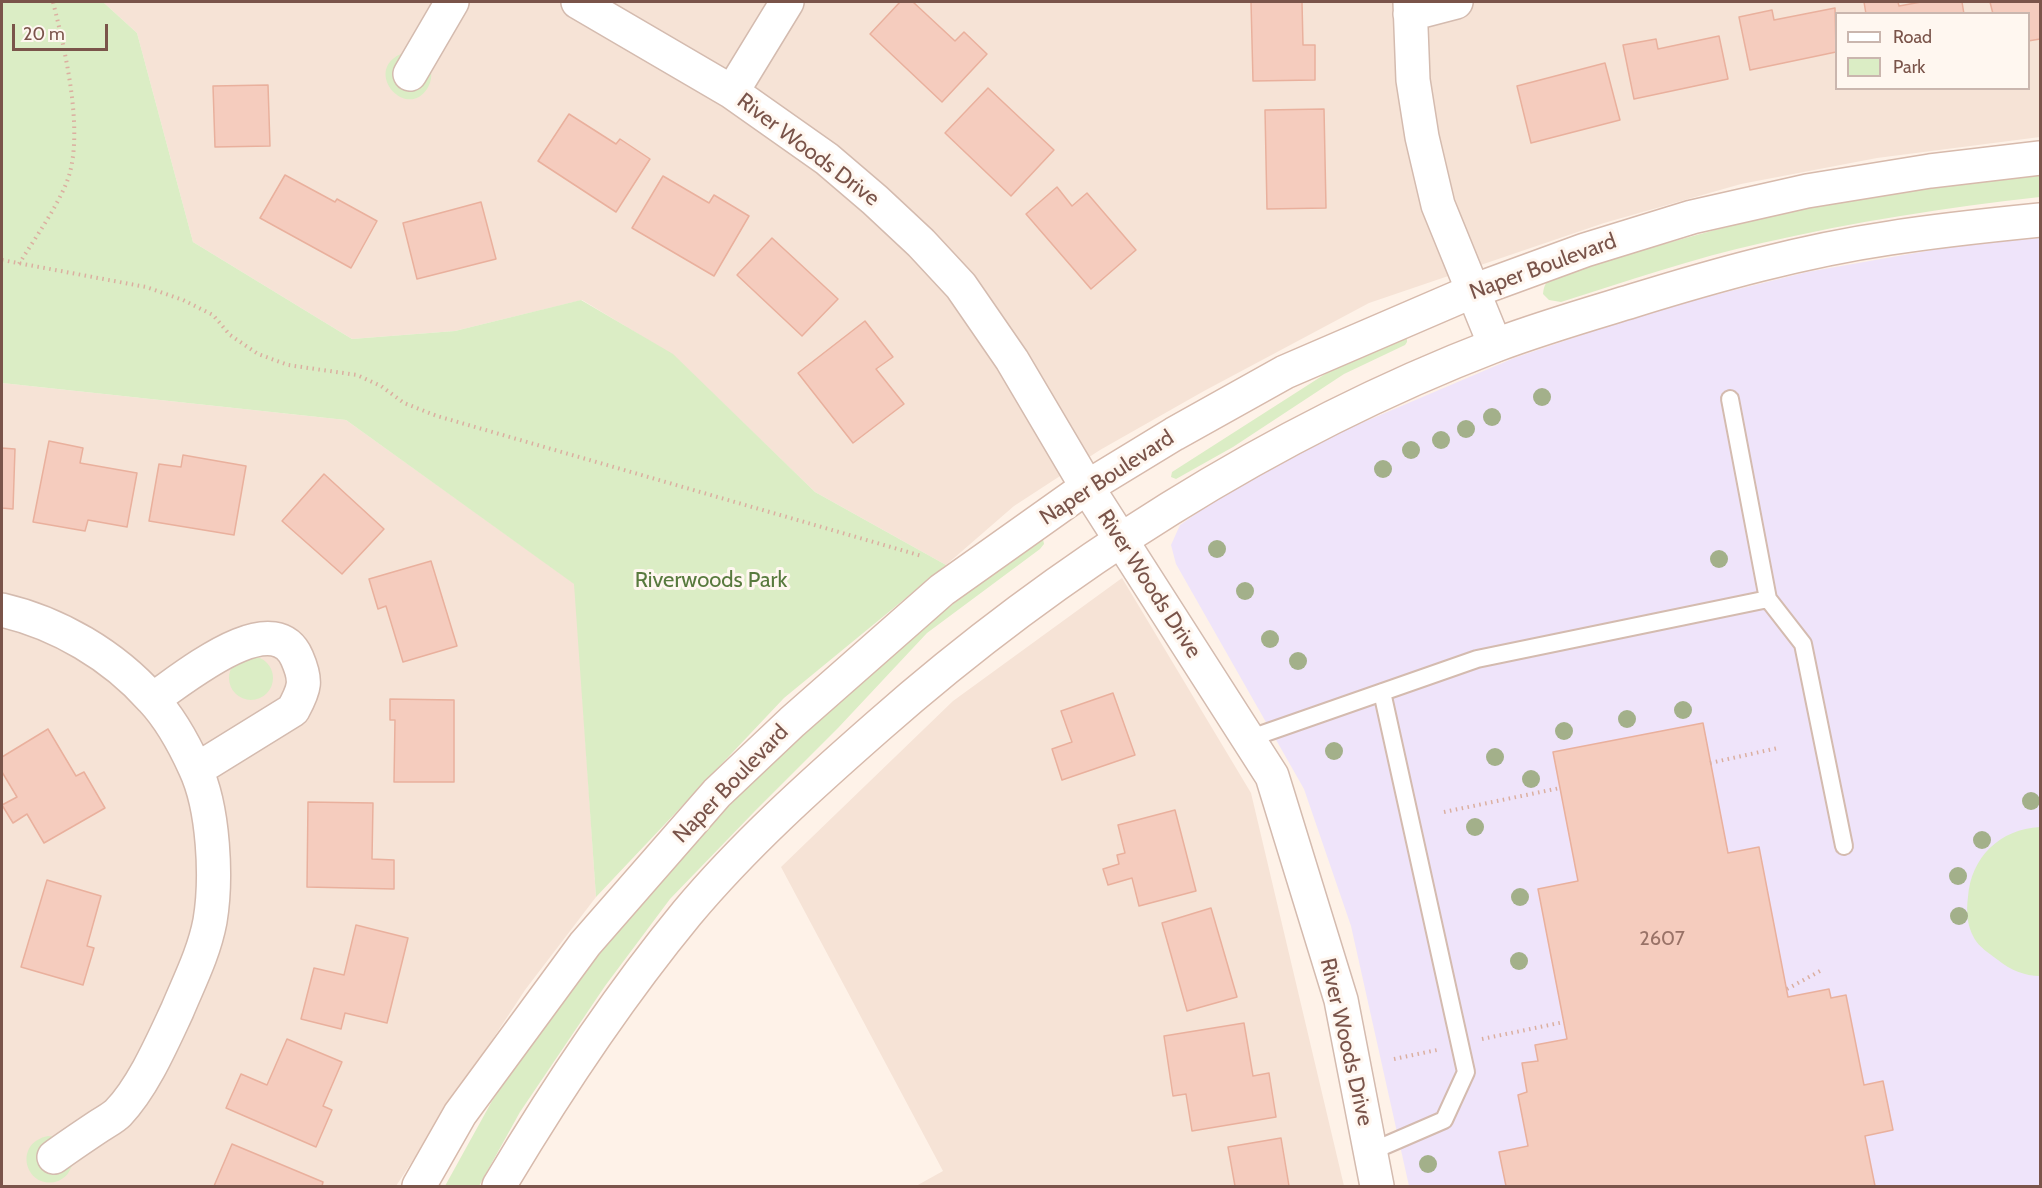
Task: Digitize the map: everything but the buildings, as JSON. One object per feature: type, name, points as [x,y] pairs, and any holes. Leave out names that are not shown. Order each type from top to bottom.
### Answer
[{"type":"main road","points":[[410,74],[452,2]]},
{"type":"main road","name":"River Woods Drive","points":[[578,2],[732,92],[827,159],[921,243],[961,286],[1012,360],[1086,487],[1272,776],[1341,1000],[1377,1186]]},
{"type":"main road","points":[[732,92],[787,2]]},
{"type":"main road","points":[[1456,2],[1410,8],[1413,80],[1422,137],[1438,205],[1495,345]]},
{"type":"main road","name":"Naper Boulevard","points":[[419,1186],[460,1114],[585,944],[717,793],[792,722],[942,590],[1086,487],[1174,434],[1285,372],[1473,291],[1585,250],[1692,217],[1808,191],[1930,171],[2040,158]]},
{"type":"main road","points":[[499,1186],[568,1077],[637,978],[689,910],[758,836],[825,772],[919,690],[1020,610],[1121,540],[1194,494],[1291,440],[1385,393],[1495,345],[1617,305],[1770,262],[1887,238],[2040,220]]},
{"type":"main road","points":[[2,610],[42,621],[74,637],[103,656],[153,699],[196,770],[212,845],[214,886],[210,922],[199,960],[159,1051],[117,1113],[54,1157]]},
{"type":"main road","points":[[153,699],[230,648],[247,641],[264,638],[281,641],[293,648],[305,678],[301,694],[293,710],[196,770]]},
{"type":"lane","points":[[1730,399],[1768,599],[1803,644],[1844,846]]},
{"type":"lane","points":[[1248,739],[1477,659],[1768,599]]},
{"type":"lane","points":[[1370,1152],[1444,1120],[1466,1072],[1382,692]]},
{"type":"path","points":[[19,264],[67,183],[75,144],[64,45],[53,2]]},
{"type":"path","points":[[2,260],[146,287],[183,300],[213,315],[230,335],[258,354],[288,365],[357,375],[381,386],[405,403],[437,416],[922,556]]},
{"type":"path","points":[[1710,763],[1778,748]]},
{"type":"path","points":[[1444,812],[1560,788]]},
{"type":"path","points":[[1787,989],[1820,971]]},
{"type":"shaded area","points":[[103,2],[2040,2],[2040,137],[1877,158],[1741,184],[1604,223],[1369,303],[1204,391],[1100,450],[1014,506],[946,565],[815,492],[673,355],[582,300],[455,331],[352,339],[193,242],[137,33]]},
{"type":"shaded area","points":[[2040,238],[2040,1186],[1409,1186],[1351,926],[1304,789],[1176,564],[1171,545],[1180,525],[1217,499],[1338,433],[1514,358],[1658,309],[1807,272],[1955,246]]},
{"type":"shaded area","points":[[2,383],[346,420],[575,584],[596,897],[525,990],[396,1186],[2,1186]]},
{"type":"shaded area","points":[[1122,578],[1251,793],[1344,1186],[916,1186],[943,1171],[781,867],[953,701]]},
{"type":"green space","name":"Riverwoods Park","points":[[2,2],[103,2],[137,33],[193,242],[352,339],[455,331],[581,300],[673,354],[815,492],[946,565],[784,698],[596,897],[574,584],[346,420],[2,383]]},
{"type":"green space","points":[[406,52],[430,66],[430,83],[418,98],[408,99],[398,96],[386,79],[386,69],[393,59]]},
{"type":"green space","points":[[2040,173],[2040,197],[1970,205],[1797,235],[1661,270],[1561,302],[1549,300],[1543,294],[1546,284],[1554,276],[1778,214],[1839,201],[1953,183]]},
{"type":"green space","points":[[1407,337],[1405,345],[1344,374],[1233,447],[1176,479],[1171,477],[1172,472],[1333,369]]},
{"type":"green space","points":[[1043,539],[1044,544],[1040,549],[927,633],[838,728],[670,899],[605,986],[520,1112],[479,1186],[445,1186],[492,1101],[557,1008],[634,909],[716,819],[812,722],[903,643],[1028,546]]},
{"type":"green space","points":[[251,656],[266,663],[273,678],[266,693],[251,700],[236,693],[229,678],[236,663]]},
{"type":"green space","points":[[2040,827],[2040,976],[2023,974],[2003,964],[1982,947],[1974,938],[1970,928],[1967,908],[1970,883],[1975,869],[1990,848],[2000,839],[2012,833]]},
{"type":"green space","points":[[48,1136],[56,1137],[73,1161],[67,1174],[55,1182],[45,1182],[36,1178],[30,1172],[27,1164],[30,1147],[37,1140]]}]
